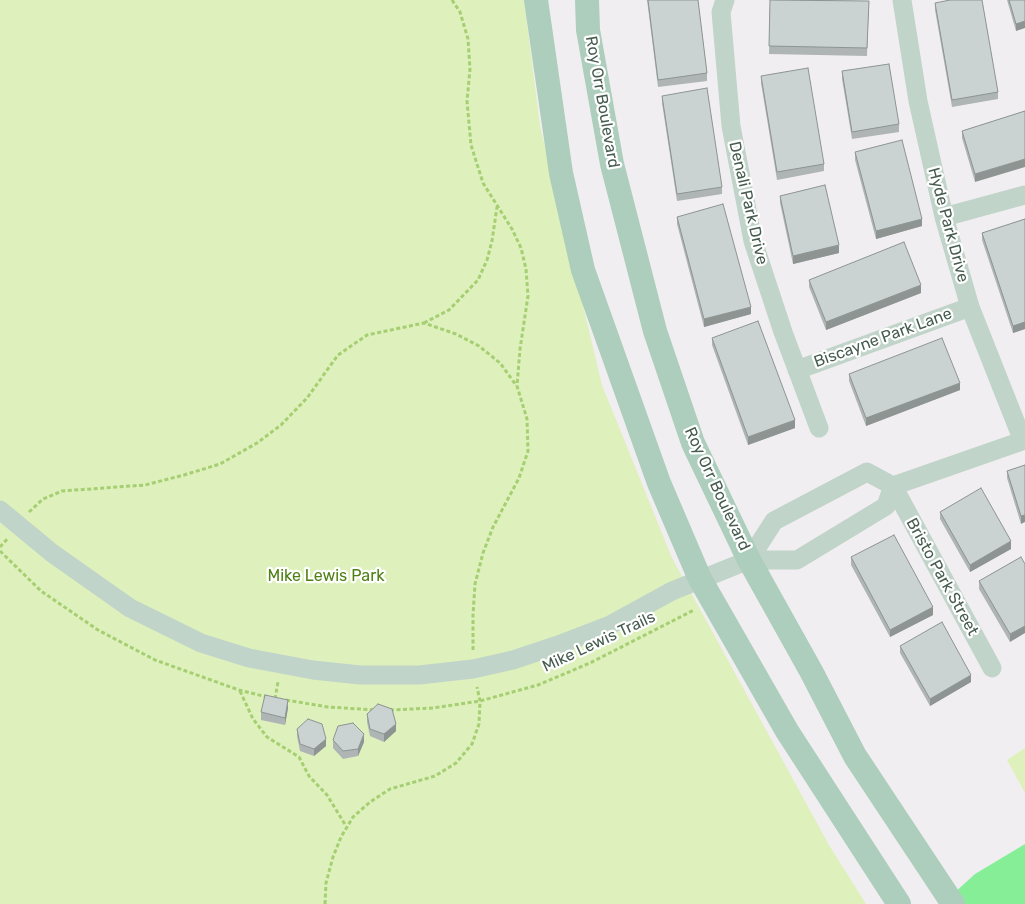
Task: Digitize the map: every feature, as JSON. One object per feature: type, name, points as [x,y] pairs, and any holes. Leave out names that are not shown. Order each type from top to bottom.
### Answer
[{"type":"main road","points":[[536,0],[561,173],[583,270],[659,483],[700,579],[787,731],[899,904]]},
{"type":"main road","name":"Roy Orr Boulevard","points":[[588,0],[588,30],[612,164],[655,330],[692,443],[749,560],[811,671],[855,756],[953,904]]},
{"type":"street","name":"Denali Park Drive","points":[[725,0],[721,12],[731,126],[753,241],[819,428]]},
{"type":"street","name":"Hyde Park Drive","points":[[902,0],[918,101],[944,217],[970,307],[1024,441]]},
{"type":"street","points":[[944,217],[1025,195]]},
{"type":"street","name":"Biscayne Park Lane","points":[[797,370],[970,307]]},
{"type":"street","points":[[749,560],[774,521],[867,472],[893,486],[1024,441]]},
{"type":"street","points":[[0,510],[52,553],[130,608],[201,643],[249,658],[313,670],[360,675],[419,676],[474,669],[513,660],[567,642],[610,625],[672,591],[749,560],[797,560],[886,506],[893,486]]},
{"type":"street","name":"Bristo Park Street","points":[[893,486],[992,668]]},
{"type":"path","points":[[452,0],[460,12],[468,39],[470,69],[467,100],[470,145],[484,183],[512,229],[521,248],[526,270],[528,296],[520,349],[517,386]]},
{"type":"path","points":[[0,547],[18,524],[43,499],[62,491],[145,484],[184,475],[220,464],[257,442],[281,425],[307,398],[338,356],[366,335],[424,323],[449,310],[478,280],[487,260],[492,241],[497,206]]},
{"type":"path","points":[[325,904],[326,883],[333,857],[353,817],[370,802],[390,789],[435,776],[456,763],[472,744],[479,724],[480,700],[474,669],[473,615],[475,584],[483,553],[493,527],[519,478],[528,451],[527,419],[517,386],[500,363],[479,346],[456,334],[424,323]]},
{"type":"path","name":"Mike Lewis Trails","points":[[480,700],[538,685],[590,663],[697,609],[700,579]]},
{"type":"path","points":[[240,690],[253,719],[267,737],[298,756],[309,776],[327,794],[347,827]]},
{"type":"green space","name":"Mike Lewis Park","points":[[0,0],[524,0],[540,126],[602,385],[672,558],[829,845],[866,904],[0,904]]},
{"type":"green space","points":[[1025,748],[1025,793],[1007,760]]},
{"type":"shaded area","points":[[1025,844],[1025,904],[942,904],[975,874]]},
{"type":"building","points":[[648,0],[698,0],[707,73],[658,80]]},
{"type":"building","points":[[770,0],[869,1],[867,48],[769,46]]},
{"type":"building","points":[[950,0],[982,0],[998,92],[952,100],[935,3]]},
{"type":"building","points":[[1009,0],[1025,0],[1025,21],[1016,24]]},
{"type":"building","points":[[889,64],[899,124],[852,132],[842,71]]},
{"type":"building","points":[[808,68],[824,164],[777,172],[761,76]]},
{"type":"building","points":[[707,88],[722,187],[677,194],[662,96]]},
{"type":"building","points":[[1025,111],[1025,159],[975,174],[962,131]]},
{"type":"building","points":[[902,140],[922,219],[876,231],[855,152]]},
{"type":"building","points":[[825,185],[839,245],[793,256],[780,196]]},
{"type":"building","points":[[723,204],[751,307],[704,319],[677,217]]},
{"type":"building","points":[[1025,219],[1025,322],[1013,326],[982,233]]},
{"type":"building","points":[[904,242],[921,285],[826,322],[809,280]]},
{"type":"building","points":[[758,321],[795,420],[748,437],[712,338]]},
{"type":"building","points":[[942,338],[960,383],[866,418],[849,374]]},
{"type":"building","points":[[1025,465],[1025,515],[1021,516],[1007,471]]},
{"type":"building","points":[[981,488],[1011,541],[970,565],[940,512]]},
{"type":"building","points":[[894,535],[933,607],[890,630],[851,557]]},
{"type":"building","points":[[1021,557],[1025,564],[1025,626],[1010,634],[979,581]]},
{"type":"building","points":[[942,622],[971,675],[930,699],[900,646]]},
{"type":"building","points":[[265,695],[288,700],[285,718],[261,712]]},
{"type":"building","points":[[378,704],[392,709],[396,724],[384,734],[370,729],[367,714]]},
{"type":"building","points":[[308,719],[322,724],[326,739],[314,749],[300,744],[297,729]]},
{"type":"building","points":[[353,723],[364,734],[358,749],[343,751],[333,740],[338,726]]}]
